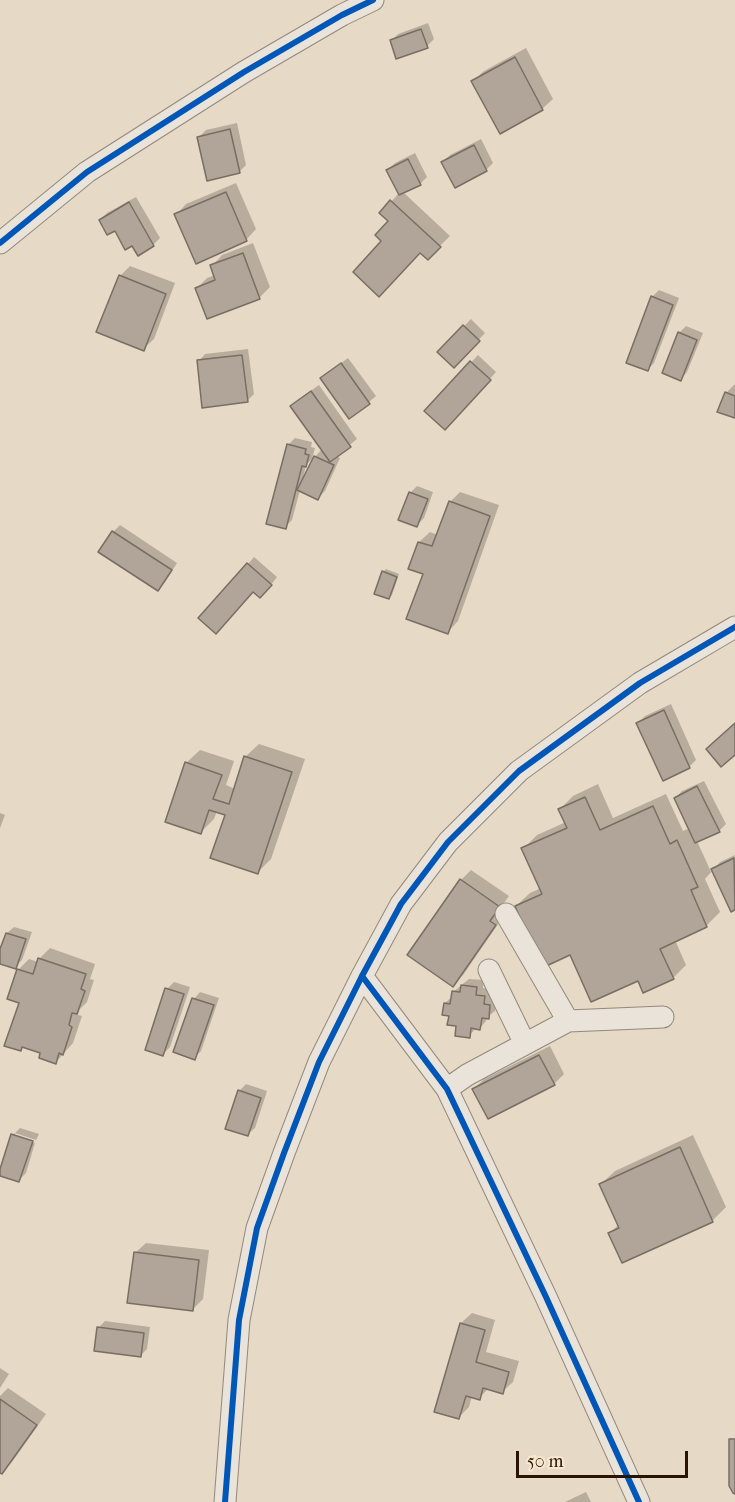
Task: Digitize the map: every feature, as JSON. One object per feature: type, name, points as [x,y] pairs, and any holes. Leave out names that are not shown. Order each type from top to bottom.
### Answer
[{"type":"street","points":[[0,243],[87,172],[244,72],[342,15],[373,0]]},
{"type":"street","points":[[225,1502],[239,1320],[257,1228],[320,1062],[362,976],[401,904],[447,842],[519,771],[640,683],[735,627]]},
{"type":"street","points":[[506,914],[568,1021]]},
{"type":"street","points":[[489,970],[525,1044]]},
{"type":"street","points":[[362,976],[447,1089],[546,1297],[639,1502]]},
{"type":"street","points":[[447,1089],[467,1075],[568,1021],[663,1017]]},
{"type":"building","points":[[421,29],[428,48],[396,59],[390,40]]},
{"type":"building","points":[[515,57],[543,110],[500,134],[471,81]]},
{"type":"building","points":[[230,129],[240,173],[207,181],[197,137]]},
{"type":"building","points":[[474,145],[487,171],[455,188],[441,162]]},
{"type":"building","points":[[408,159],[421,185],[399,195],[386,170]]},
{"type":"building","points":[[226,192],[247,241],[196,264],[174,214]]},
{"type":"building","points":[[390,200],[441,247],[428,260],[420,253],[379,297],[353,272],[381,241],[375,235],[388,221],[379,213]]},
{"type":"building","points":[[129,202],[154,246],[138,256],[132,246],[125,250],[115,231],[107,235],[99,220]]},
{"type":"building","points":[[243,253],[260,299],[207,319],[195,288],[215,280],[210,265]]},
{"type":"building","points":[[119,275],[166,294],[144,351],[96,332]]},
{"type":"building","points":[[651,296],[673,305],[648,371],[626,363]]},
{"type":"building","points":[[463,325],[480,341],[454,368],[437,352]]},
{"type":"building","points":[[678,332],[697,340],[681,381],[662,373]]},
{"type":"building","points":[[242,355],[248,402],[202,408],[197,360]]},
{"type":"building","points":[[470,361],[491,380],[445,430],[424,411]]},
{"type":"building","points":[[341,363],[370,404],[349,419],[320,378]]},
{"type":"building","points":[[311,391],[351,447],[330,462],[290,406]]},
{"type":"building","points":[[725,392],[735,396],[735,418],[717,412]]},
{"type":"building","points":[[287,444],[306,449],[305,454],[309,455],[306,467],[302,466],[286,529],[266,524]]},
{"type":"building","points":[[314,456],[334,465],[318,500],[297,490]]},
{"type":"building","points":[[409,492],[428,499],[417,527],[398,520]]},
{"type":"building","points":[[449,501],[490,516],[448,634],[406,619],[423,574],[408,569],[418,542],[432,546]]},
{"type":"building","points":[[112,531],[172,570],[158,591],[98,552]]},
{"type":"building","points":[[247,563],[272,585],[260,598],[253,592],[216,634],[198,618]]},
{"type":"building","points":[[382,571],[397,577],[389,599],[374,594]]},
{"type":"building","points":[[664,710],[690,768],[663,781],[636,723]]},
{"type":"building","points":[[735,723],[735,755],[721,767],[706,749]]},
{"type":"building","points":[[244,756],[292,772],[258,874],[210,858],[225,815],[209,810],[201,834],[165,822],[185,762],[222,775],[213,799],[229,804]]},
{"type":"building","points":[[697,786],[720,832],[695,843],[674,798]]},
{"type":"building","points":[[585,797],[600,830],[653,806],[670,844],[677,840],[698,887],[691,890],[707,927],[660,949],[674,979],[643,993],[638,981],[591,1002],[570,955],[542,968],[515,906],[542,894],[521,848],[567,828],[558,809]]},
{"type":"building","points":[[734,858],[735,910],[731,912],[711,869]]},
{"type":"building","points":[[460,879],[500,907],[490,921],[496,925],[453,987],[407,955]]},
{"type":"building","points":[[6,933],[26,939],[16,969],[0,964],[0,949]]},
{"type":"building","points":[[38,958],[86,974],[81,989],[85,991],[77,1014],[72,1013],[69,1025],[72,1027],[63,1055],[59,1053],[56,1064],[39,1058],[40,1053],[22,1047],[21,1051],[4,1046],[19,1003],[7,999],[17,969],[33,974]]},
{"type":"building","points":[[461,985],[477,987],[476,995],[485,996],[484,1004],[490,1005],[489,1019],[482,1018],[480,1030],[471,1028],[470,1038],[455,1036],[456,1026],[447,1025],[449,1016],[442,1015],[444,1003],[450,1004],[452,991],[460,992]]},
{"type":"building","points":[[165,988],[184,994],[163,1056],[145,1050]]},
{"type":"building","points":[[192,998],[214,1005],[195,1060],[173,1052]]},
{"type":"building","points":[[539,1055],[555,1085],[488,1119],[472,1089]]},
{"type":"building","points":[[238,1090],[261,1098],[248,1136],[225,1129]]},
{"type":"building","points":[[11,1134],[33,1141],[19,1182],[0,1176]]},
{"type":"building","points":[[680,1147],[713,1222],[622,1263],[608,1233],[619,1228],[599,1184]]},
{"type":"building","points":[[134,1252],[199,1260],[193,1311],[127,1303]]},
{"type":"building","points":[[460,1323],[485,1330],[476,1362],[509,1372],[503,1394],[483,1388],[480,1400],[466,1396],[459,1419],[434,1412]]},
{"type":"building","points":[[97,1327],[144,1333],[141,1357],[94,1351]]},
{"type":"building","points":[[0,1399],[37,1425],[2,1474],[0,1473]]},
{"type":"building","points":[[729,1439],[735,1439],[735,1494],[729,1486]]},
{"type":"cycle path","points":[[0,243],[87,172],[244,72],[342,15],[373,0]]},
{"type":"cycle path","points":[[225,1502],[239,1320],[257,1228],[319,1062],[401,904],[448,842],[519,771],[640,683],[735,627]]},
{"type":"cycle path","points":[[362,976],[447,1089],[546,1297],[639,1502]]}]
